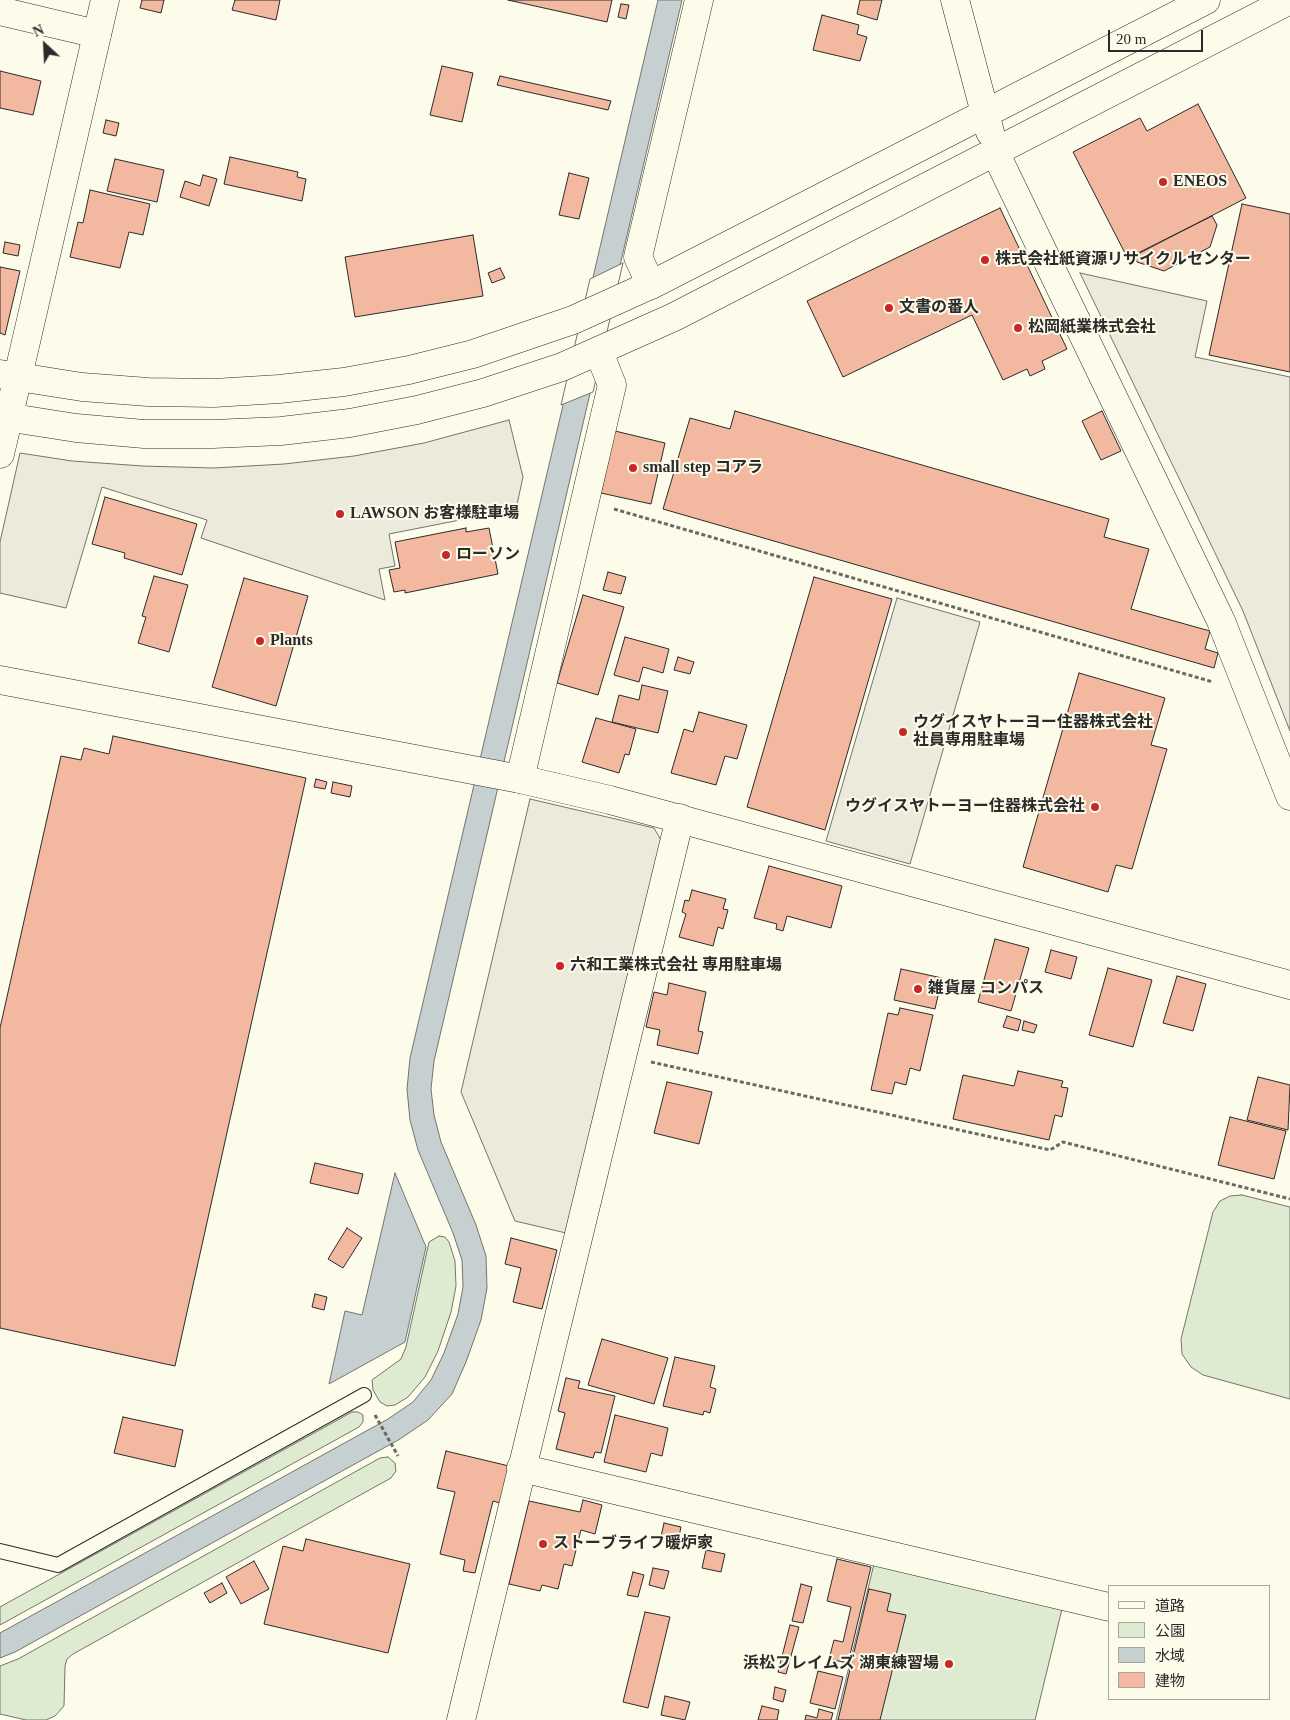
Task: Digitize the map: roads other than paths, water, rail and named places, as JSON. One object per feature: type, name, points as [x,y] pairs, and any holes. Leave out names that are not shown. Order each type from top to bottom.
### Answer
[{"type":"street","points":[[0,454],[9,376],[105,0]]},
{"type":"street","points":[[651,285],[638,257],[698,0]]},
{"type":"street","points":[[955,0],[995,152],[1217,612],[1288,786]]},
{"type":"street","points":[[9,376],[82,387],[148,392],[214,393],[344,382],[409,370],[473,354],[573,320],[651,285],[1206,0]]},
{"type":"street","points":[[4,417],[76,428],[144,434],[213,434],[281,431],[350,423],[417,410],[483,393],[562,367],[605,356],[674,317],[1290,0]]},
{"type":"street","points":[[0,11],[97,34]]},
{"type":"street","points":[[515,778],[585,501],[612,385],[605,356]]},
{"type":"street","points":[[0,680],[515,778],[680,818],[1290,986]]},
{"type":"street","points":[[461,1720],[680,818]]},
{"type":"street","points":[[522,1468],[1108,1608]]},
{"type":"lane","points":[[0,1551],[58,1565],[364,1395]]},
{"type":"water","points":[[658,0],[682,0],[434,1061],[431,1089],[434,1115],[441,1142],[476,1225],[486,1256],[487,1288],[481,1320],[466,1362],[452,1394],[428,1420],[400,1439],[15,1652],[0,1658],[0,1633],[388,1419],[413,1402],[431,1380],[444,1353],[458,1314],[463,1287],[462,1260],[453,1233],[418,1150],[410,1120],[407,1089],[410,1058]]},
{"type":"water","points":[[395,1173],[426,1247],[405,1342],[329,1384],[345,1311],[362,1315]]},
{"type":"place","name":"ENEOS","points":[[1163,182]]},
{"type":"place","name":"株式会社紙資源リサイクルセンター","points":[[985,260]]},
{"type":"place","name":"文書の番人","points":[[889,308]]},
{"type":"place","name":"松岡紙業株式会社","points":[[1018,328]]},
{"type":"place","name":"small step コアラ","points":[[633,468]]},
{"type":"place","name":"LAWSON お客様駐車場","points":[[340,514]]},
{"type":"place","name":"ローソン","points":[[446,555]]},
{"type":"place","name":"Plants","points":[[260,641]]},
{"type":"place","name":"ウグイスヤトーヨー住器株式会社 社員専用駐車場","points":[[903,732]]},
{"type":"place","name":"ウグイスヤトーヨー住器株式会社","points":[[1095,807]]},
{"type":"place","name":"六和工業株式会社 専用駐車場","points":[[560,966]]},
{"type":"place","name":"雑貨屋 コンパス","points":[[918,989]]},
{"type":"place","name":"ストーブライフ暖炉家","points":[[543,1544]]},
{"type":"place","name":"浜松フレイムズ 湖東練習場","points":[[949,1664]]}]
